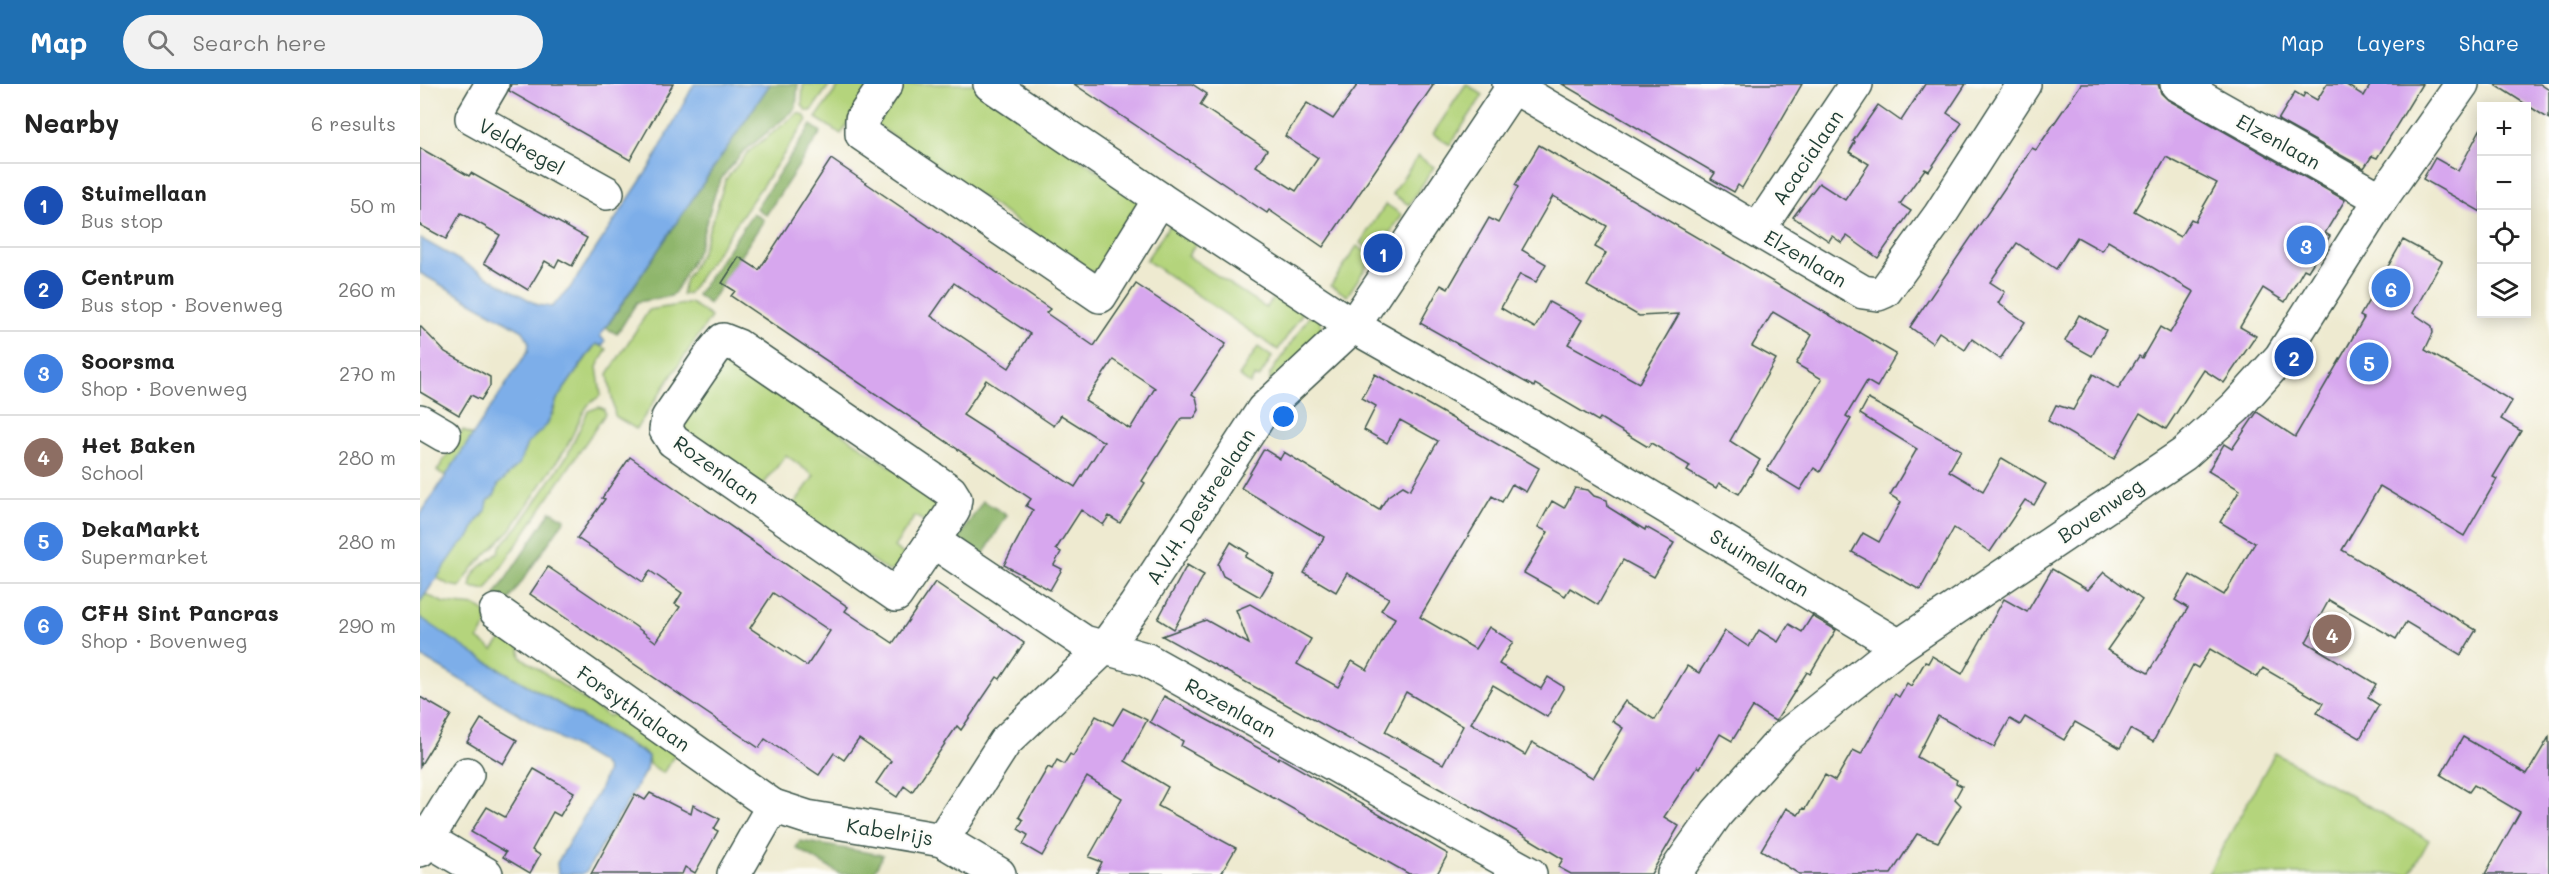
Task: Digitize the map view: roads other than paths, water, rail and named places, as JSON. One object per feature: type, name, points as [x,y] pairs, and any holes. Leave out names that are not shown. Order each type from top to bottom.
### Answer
[{"type":"street","name":"Veldregel","points":[[492,84],[472,118],[607,193]]},
{"type":"street","points":[[886,84],[862,119],[862,134],[1100,296],[1160,199]]},
{"type":"street","name":"Stuimellaan","points":[[990,84],[1353,326],[1548,436],[1899,646]]},
{"type":"street","name":"Acacialaan","points":[[1758,230],[1856,84]]},
{"type":"street","name":"Elzenlaan","points":[[1512,85],[1863,292],[1878,294],[1885,291],[1940,215],[2024,84]]},
{"type":"street","name":"Elzenlaan","points":[[2177,84],[2381,199]]},
{"type":"street","name":"Bovenweg","points":[[1674,874],[1717,813],[1784,738],[1899,646],[2184,454],[2236,407],[2281,357],[2381,199],[2462,84]]},
{"type":"street","name":"A.V.H. Destreelaan","points":[[1105,647],[1135,606],[1263,410],[1353,326],[1512,85]]},
{"type":"street","name":"Rozenlaan","points":[[723,340],[738,346],[950,491],[955,499],[953,511],[933,540],[896,595],[673,441],[666,430],[668,418],[713,351],[723,340]]},
{"type":"street","name":"Rozenlaan","points":[[933,540],[1084,642],[1145,659],[1530,874]]},
{"type":"street","name":"Forsythialaan","points":[[496,611],[773,806]]},
{"type":"street","name":"Kabelrijs","points":[[773,806],[807,817],[942,840],[1005,742],[1105,647]]},
{"type":"street","points":[[466,774],[423,845],[486,874]]},
{"type":"street","points":[[734,874],[773,806]]},
{"type":"street","points":[[942,840],[999,874]]},
{"type":"water","points":[[694,84],[770,84],[600,336],[605,341],[602,346],[596,344],[591,350],[557,399],[547,425],[527,444],[519,464],[498,485],[495,494],[488,501],[486,511],[477,521],[470,536],[459,546],[420,602],[420,515],[528,351],[529,343],[523,331],[420,273],[420,238],[538,305],[552,307],[570,288],[651,165]]},
{"type":"water","points":[[420,617],[477,656],[648,756],[646,770],[587,871],[582,874],[558,874],[557,863],[599,791],[607,770],[602,763],[420,656]]},
{"type":"place","name":"Soorsma","points":[[2306,245]]},
{"type":"place","name":"Stuimellaan","points":[[1383,253]]},
{"type":"place","name":"CFH Sint Pancras","points":[[2391,288]]},
{"type":"place","name":"Centrum","points":[[2294,357]]},
{"type":"place","name":"DekaMarkt","points":[[2369,362]]},
{"type":"place","name":"Het Baken","points":[[2332,634]]}]
